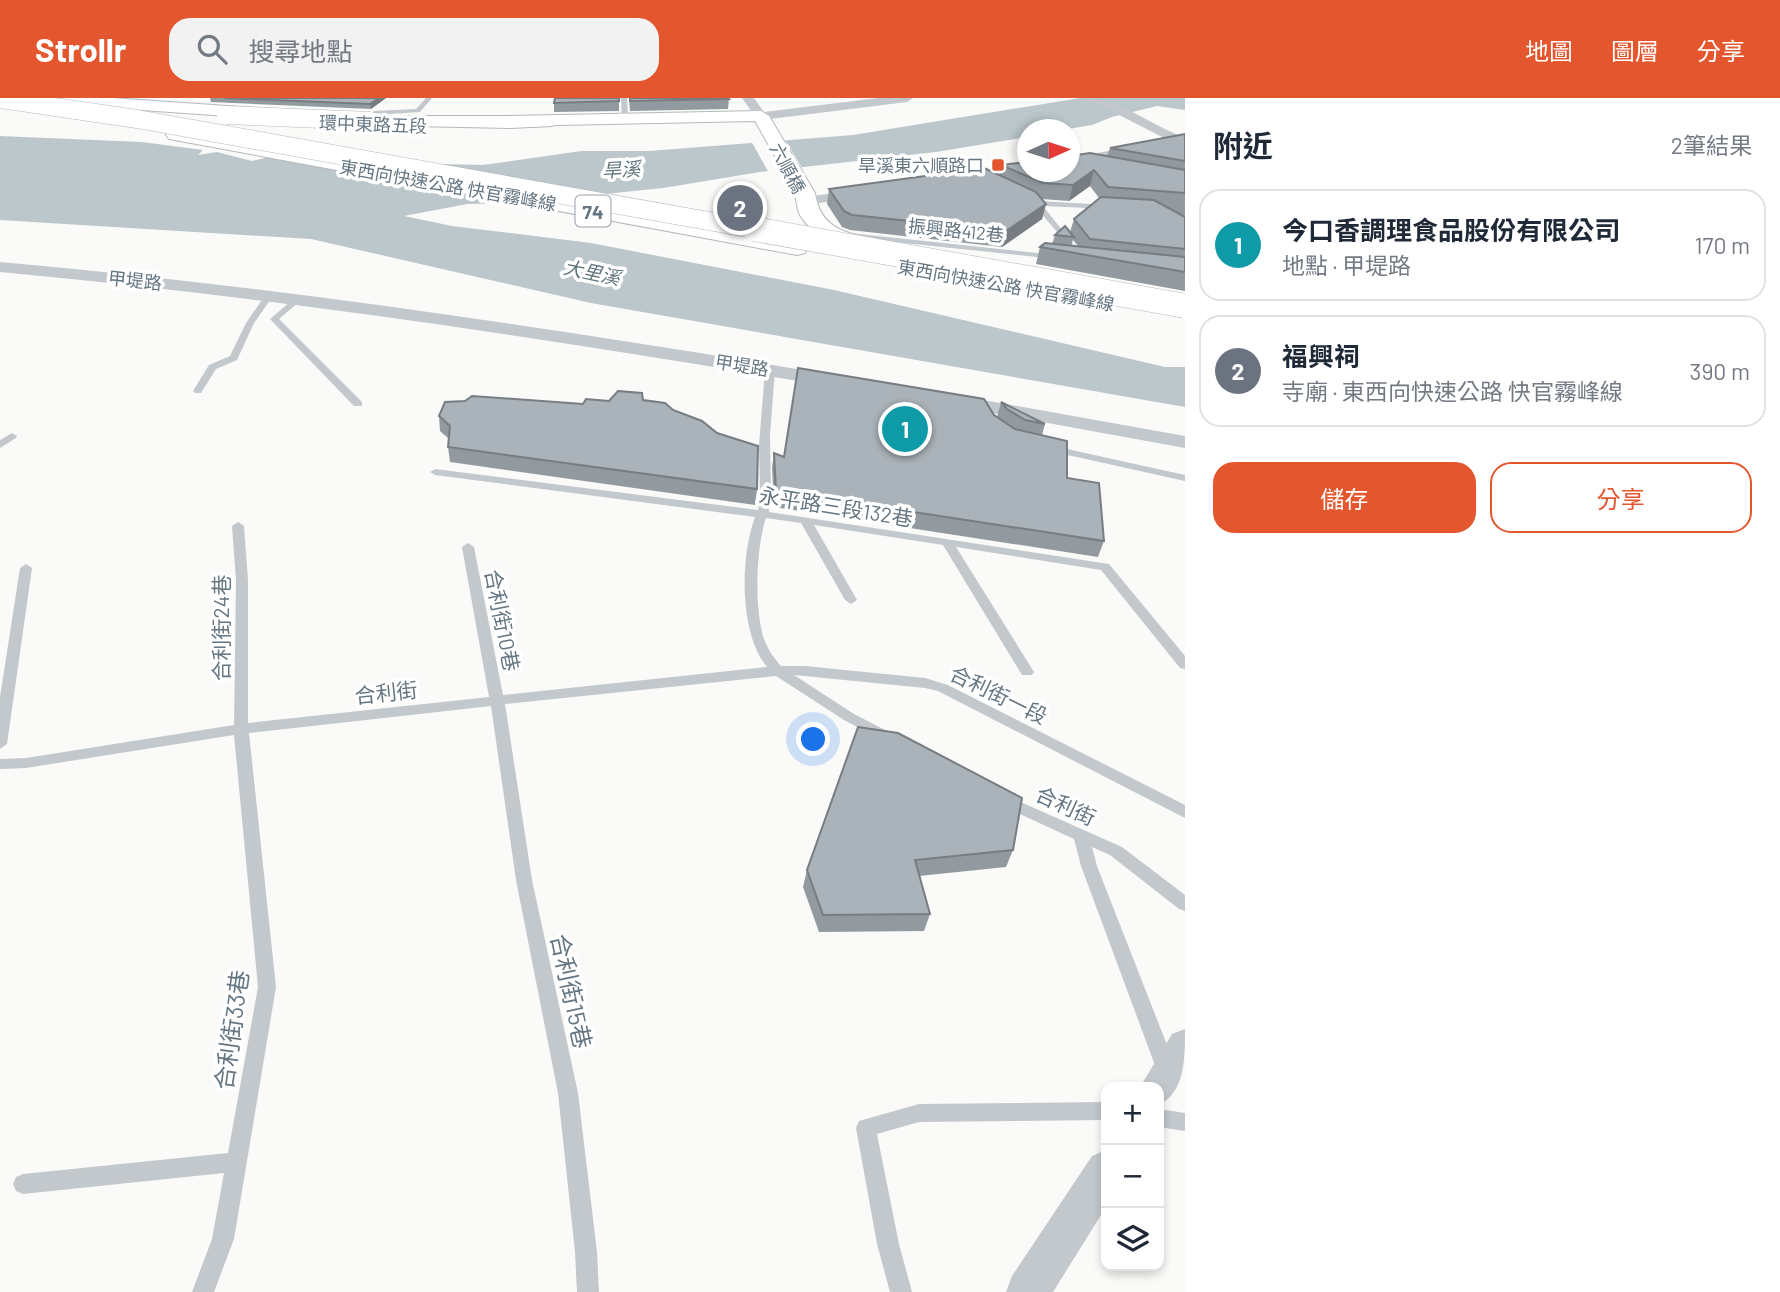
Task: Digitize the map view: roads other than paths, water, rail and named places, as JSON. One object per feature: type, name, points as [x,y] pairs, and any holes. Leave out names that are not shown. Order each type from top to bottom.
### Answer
[{"type":"main road","name":"東西向快速公路 快官霧峰線","points":[[0,99],[137,119],[1185,306]]},
{"type":"main road","name":"環中東路五段","points":[[37,100],[428,126],[540,125],[752,110]]},
{"type":"main road","name":"環中東路五段","points":[[0,106],[37,100],[370,120],[511,123],[625,119]]},
{"type":"main road","name":"東西向快速公路 快官霧峰線","points":[[0,106],[81,118],[1185,317]]},
{"type":"main road","points":[[625,119],[731,115],[752,110]]},
{"type":"main road","name":"六順橋","points":[[752,110],[805,193],[805,201]]},
{"type":"main road","points":[[805,201],[821,229],[852,242],[1185,299]]},
{"type":"street","points":[[733,98],[752,110],[907,98]]},
{"type":"street","points":[[1092,98],[1162,134],[1185,141]]},
{"type":"street","points":[[1080,160],[1185,141]]},
{"type":"street","points":[[805,201],[885,190]]},
{"type":"street","name":"甲堤路","points":[[0,267],[297,299],[573,338],[854,384]]},
{"type":"street","points":[[933,397],[988,414],[1185,442]]},
{"type":"street","points":[[1028,1292],[1101,1178]]},
{"type":"lane","points":[[370,120],[374,113],[383,111],[418,111],[429,98]]},
{"type":"lane","points":[[624,98],[625,119]]},
{"type":"lane","points":[[1080,163],[1098,166]]},
{"type":"lane","name":"振興路412巷","points":[[828,233],[1071,254],[1037,203],[1025,198]]},
{"type":"lane","points":[[1037,203],[1124,208]]},
{"type":"lane","points":[[198,391],[212,368],[234,358],[250,323],[269,296]]},
{"type":"lane","points":[[297,299],[274,319],[358,404]]},
{"type":"lane","points":[[770,370],[764,454],[765,507],[753,579],[754,627],[761,650],[777,670],[849,717],[895,742]]},
{"type":"lane","points":[[0,445],[12,436]]},
{"type":"lane","points":[[1038,446],[1185,478]]},
{"type":"lane","name":"永平路三段132巷","points":[[435,472],[805,520],[1105,567],[1185,665]]},
{"type":"lane","points":[[805,520],[851,600]]},
{"type":"lane","name":"合利街24巷","points":[[237,526],[242,580],[241,729]]},
{"type":"lane","points":[[947,542],[1027,671]]},
{"type":"lane","name":"合利街10巷","points":[[468,547],[497,701]]},
{"type":"lane","points":[[0,744],[26,568]]},
{"type":"lane","name":"合利街","points":[[0,764],[26,763],[241,729],[777,670]]},
{"type":"lane","name":"合利街一段","points":[[777,670],[805,670],[925,682],[943,688],[1185,812]]},
{"type":"lane","name":"合利街15巷","points":[[497,701],[524,880],[568,1093],[588,1292]]},
{"type":"lane","name":"合利街33巷","points":[[203,1292],[223,1239],[267,987],[241,729]]},
{"type":"lane","name":"合利街","points":[[988,793],[1116,851],[1185,904]]},
{"type":"lane","points":[[1081,835],[1089,866],[1171,1069]]},
{"type":"lane","points":[[901,1292],[888,1244],[866,1128],[919,1113],[1101,1111]]},
{"type":"lane","points":[[1164,1119],[1185,1122]]},
{"type":"lane","points":[[23,1184],[235,1162]]},
{"type":"water","points":[[1080,98],[1185,98],[1185,110],[1157,106],[1080,127],[1080,119],[1017,119],[1017,139],[936,152],[760,172],[663,188],[518,203],[467,204],[404,216],[452,226],[591,243],[834,290],[1165,367],[1185,367],[1185,407],[591,303],[311,239],[0,220],[0,136],[142,142],[203,150],[198,155],[217,152],[252,161],[274,156],[277,160],[483,165],[581,151],[649,151],[853,135]]},
{"type":"place","name":"旱溪東六順路口","points":[[998,165]]},
{"type":"place","name":"福興祠","points":[[740,208]]},
{"type":"place","name":"今口香調理食品股份有限公司","points":[[905,429]]},
{"type":"water label","name":"旱溪","points":[[621,169]]},
{"type":"water label","name":"大里溪","points":[[592,272]]}]
